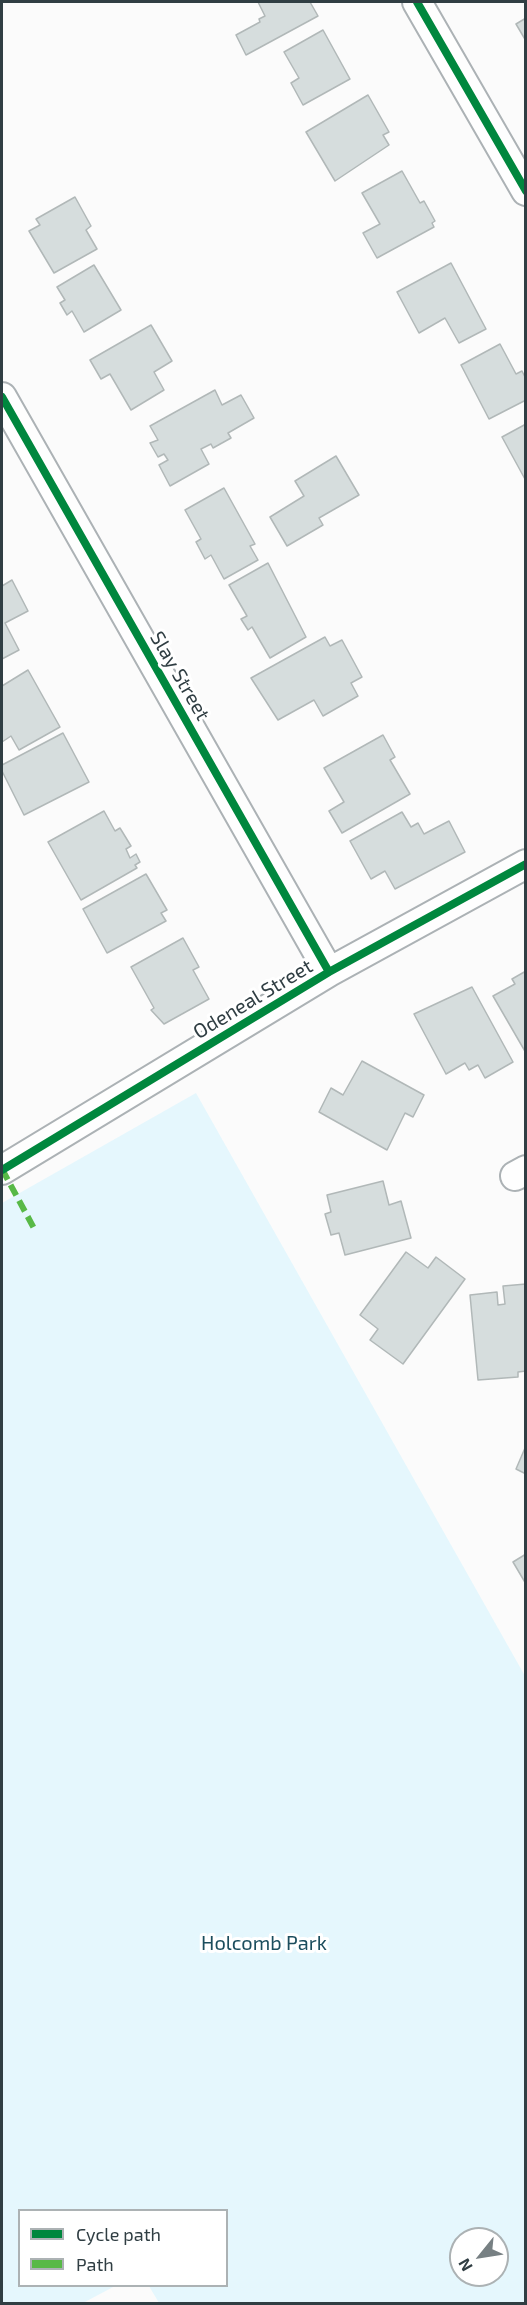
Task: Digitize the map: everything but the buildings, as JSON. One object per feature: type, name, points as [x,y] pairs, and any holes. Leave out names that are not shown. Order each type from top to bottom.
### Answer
[{"type":"street","points":[[417,2],[525,191]]},
{"type":"street","name":"Slay Street","points":[[2,397],[329,972]]},
{"type":"street","name":"Odeneal Street","points":[[2,1170],[329,972],[525,864]]},
{"type":"green space","name":"Holcomb Park","points":[[196,1093],[525,1676],[525,2303],[159,2303],[150,2287],[228,2287],[228,2209],[18,2209],[18,2287],[113,2287],[83,2303],[2,2303],[2,1203]]},
{"type":"marked path","points":[[2,1169],[36,1232]]},
{"type":"cycle path","points":[[417,2],[526,191]]},
{"type":"cycle path","points":[[2,397],[329,972]]},
{"type":"cycle path","points":[[2,1170],[329,972],[526,864]]}]
